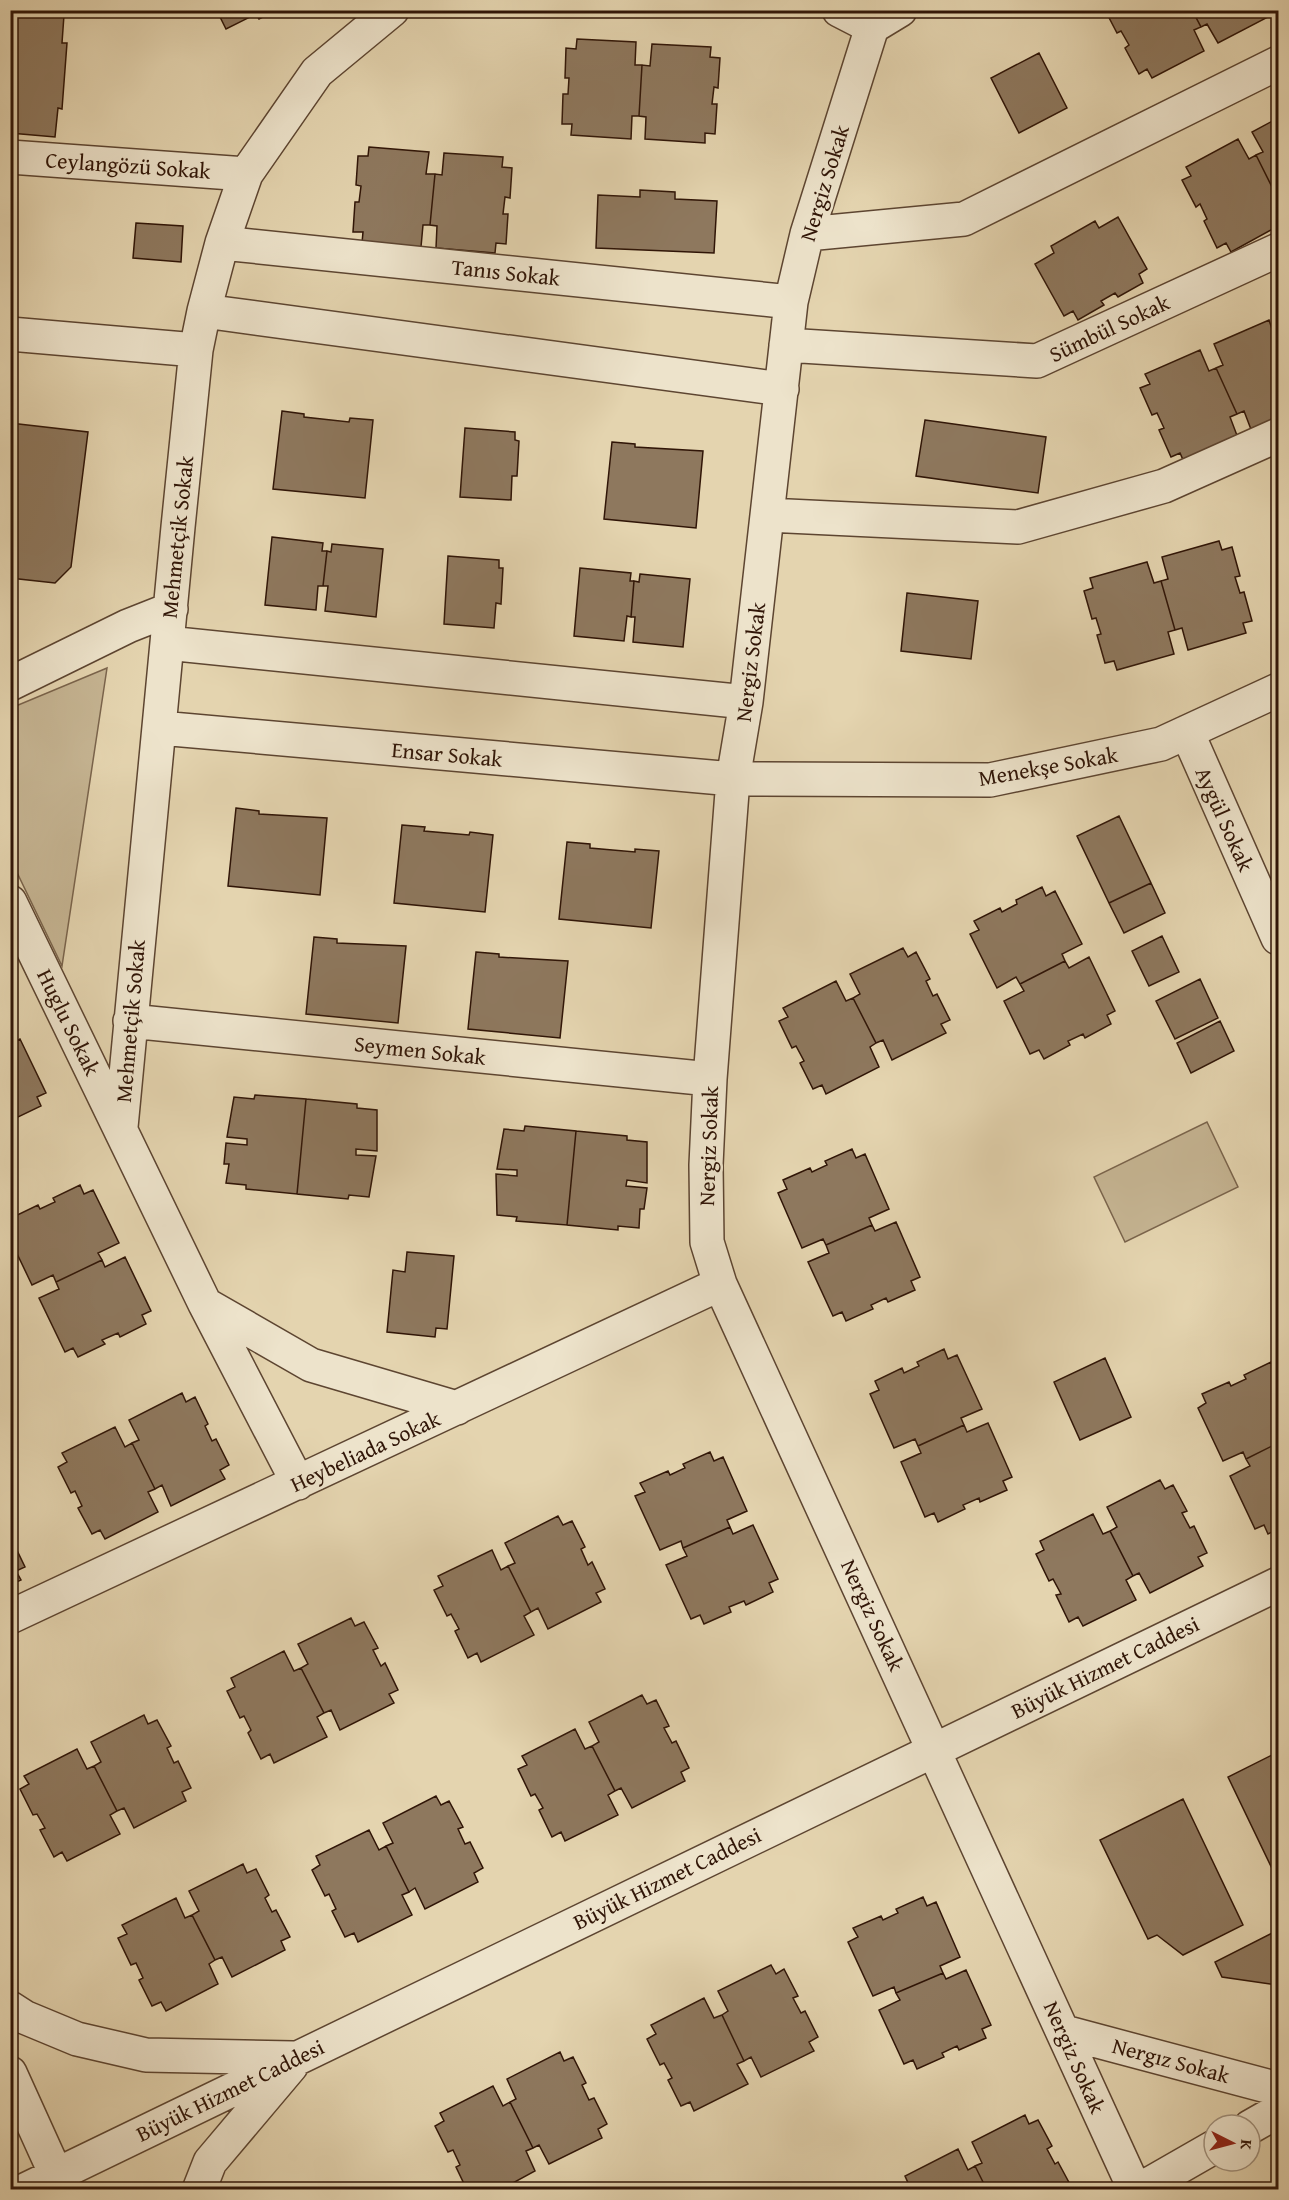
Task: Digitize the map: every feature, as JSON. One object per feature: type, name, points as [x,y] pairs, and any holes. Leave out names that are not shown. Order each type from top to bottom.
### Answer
[{"type":"street","name":"Mehmetçik Sokak","points":[[122,1127],[150,802],[160,728],[196,350],[204,311],[222,243],[246,174],[317,72],[392,10]]},
{"type":"street","points":[[839,10],[872,27],[900,10]]},
{"type":"street","name":"Nergiz Sokak","points":[[872,27],[807,234],[791,302],[746,702],[733,779],[710,1079],[706,1165],[707,1242],[720,1284],[1137,2190]]},
{"type":"street","points":[[807,234],[964,219],[1278,63]]},
{"type":"street","name":"Ceylangözü Sokak","points":[[10,157],[246,174]]},
{"type":"street","name":"Tanıs Sokak","points":[[222,243],[791,302]]},
{"type":"street","name":"Sümbül Sokak","points":[[786,345],[1037,361],[1278,250]]},
{"type":"street","points":[[204,311],[782,389]]},
{"type":"street","points":[[10,334],[196,350]]},
{"type":"street","points":[[767,515],[1018,526],[1164,486],[1278,435]]},
{"type":"street","points":[[10,684],[128,626],[171,609]]},
{"type":"street","points":[[167,643],[746,702]]},
{"type":"street","name":"Menekşe Sokak","points":[[733,779],[990,780],[1161,744],[1278,690]]},
{"type":"street","name":"Ensar Sokak","points":[[160,728],[733,779]]},
{"type":"street","name":"Aygül Sokak","points":[[1187,732],[1278,938]]},
{"type":"street","name":"Huglu Sokak","points":[[10,902],[122,1127],[205,1304],[298,1483]]},
{"type":"street","name":"Seymen Sokak","points":[[130,1021],[710,1079]]},
{"type":"street","name":"Heybeliada Sokak","points":[[10,1617],[720,1284]]},
{"type":"street","points":[[205,1304],[311,1365],[457,1408]]},
{"type":"street","name":"Büyük Hizmet Caddesi","points":[[25,2190],[60,2181],[298,2058],[934,1748],[1278,1584]]},
{"type":"street","points":[[10,2008],[24,2017],[77,2039],[146,2055],[298,2058]]},
{"type":"street","name":"Nergız Sokak","points":[[1064,2032],[1278,2089]]},
{"type":"street","points":[[199,2190],[210,2162],[298,2058]]},
{"type":"street","points":[[10,2073],[60,2181]]},
{"type":"street","points":[[1262,2120],[1278,2111]]},
{"type":"street","points":[[1137,2190],[1202,2154]]},
{"type":"shaded area","points":[[107,668],[62,966],[11,860],[11,708]]},
{"type":"shaded area","points":[[1207,1122],[1238,1187],[1125,1242],[1094,1177]]},
{"type":"building","points":[[211,10],[275,11],[259,19],[256,14],[226,29],[217,11],[212,13]]},
{"type":"building","points":[[1105,10],[1192,10],[1201,27],[1194,30],[1204,51],[1152,78],[1147,69],[1139,74],[1125,48],[1129,45],[1121,31],[1117,33]]},
{"type":"building","points":[[1192,10],[1268,10],[1270,16],[1218,43],[1207,24],[1201,27]]},
{"type":"building","points":[[10,11],[64,15],[62,43],[67,43],[62,109],[58,108],[55,137],[10,133]]},
{"type":"building","points":[[577,39],[636,42],[635,65],[642,65],[639,116],[632,116],[631,139],[571,135],[572,124],[562,124],[563,94],[568,94],[569,78],[565,78],[566,48],[576,49]]},
{"type":"building","points":[[652,44],[711,47],[710,57],[720,58],[718,88],[714,87],[712,104],[717,104],[715,134],[705,133],[705,143],[645,139],[646,117],[639,116],[642,65],[650,66]]},
{"type":"building","points":[[1039,53],[1067,108],[1019,133],[991,78]]},
{"type":"building","points":[[1278,118],[1278,199],[1256,155],[1263,152],[1252,132]]},
{"type":"building","points":[[1238,139],[1249,159],[1256,155],[1278,199],[1272,204],[1278,216],[1278,226],[1231,252],[1226,243],[1217,248],[1204,221],[1207,219],[1200,204],[1196,207],[1182,180],[1191,176],[1186,167]]},
{"type":"building","points":[[369,147],[429,152],[426,174],[435,174],[430,225],[423,225],[421,247],[362,243],[363,232],[353,232],[355,202],[359,202],[361,186],[356,185],[358,156],[368,156]]},
{"type":"building","points":[[444,153],[503,157],[502,167],[512,168],[510,198],[505,197],[503,214],[508,214],[506,244],[496,243],[495,253],[436,248],[437,226],[430,225],[435,174],[442,175]]},
{"type":"building","points":[[640,190],[675,192],[675,199],[717,201],[714,253],[596,248],[598,195],[640,197]]},
{"type":"building","points":[[1118,217],[1147,269],[1139,274],[1143,283],[1118,297],[1115,293],[1101,301],[1104,305],[1078,320],[1073,311],[1064,316],[1035,264],[1054,253],[1051,246],[1095,221],[1099,228]]},
{"type":"building","points":[[136,223],[183,226],[181,262],[133,258]]},
{"type":"building","points":[[1269,320],[1272,329],[1278,327],[1278,420],[1252,432],[1244,411],[1237,414],[1216,368],[1223,365],[1214,344]]},
{"type":"building","points":[[1200,350],[1209,371],[1216,368],[1237,414],[1230,417],[1238,438],[1184,462],[1180,453],[1171,457],[1159,430],[1164,428],[1157,413],[1152,415],[1140,388],[1150,384],[1145,374]]},
{"type":"building","points":[[282,411],[304,414],[304,417],[349,422],[350,418],[373,420],[365,498],[273,489]]},
{"type":"building","points":[[925,420],[1046,437],[1038,493],[916,476]]},
{"type":"building","points":[[10,423],[88,432],[71,567],[55,583],[10,578]]},
{"type":"building","points":[[465,428],[515,432],[515,440],[519,441],[517,476],[512,476],[511,500],[460,497]]},
{"type":"building","points":[[612,442],[635,444],[635,447],[703,451],[696,528],[604,519]]},
{"type":"building","points":[[272,537],[323,543],[322,551],[327,551],[323,586],[318,586],[316,610],[265,605]]},
{"type":"building","points":[[1219,541],[1222,550],[1232,547],[1240,576],[1235,577],[1240,593],[1244,592],[1252,621],[1243,623],[1246,633],[1188,650],[1182,628],[1175,630],[1161,581],[1168,579],[1162,557]]},
{"type":"building","points":[[332,544],[383,549],[376,617],[325,611],[328,586],[323,586],[327,551],[331,552]]},
{"type":"building","points":[[448,556],[499,560],[499,568],[503,568],[501,604],[496,603],[494,628],[444,624]]},
{"type":"building","points":[[1147,562],[1154,583],[1161,581],[1175,630],[1168,632],[1174,654],[1117,670],[1114,661],[1105,663],[1097,635],[1101,634],[1096,618],[1092,619],[1084,591],[1093,588],[1090,578]]},
{"type":"building","points":[[580,568],[631,573],[630,581],[634,581],[631,617],[627,616],[624,641],[574,636]]},
{"type":"building","points":[[640,574],[690,579],[683,647],[633,642],[635,617],[631,617],[634,581],[639,582]]},
{"type":"building","points":[[907,593],[978,601],[971,659],[901,651]]},
{"type":"building","points":[[236,808],[259,811],[259,814],[327,818],[320,895],[228,886]]},
{"type":"building","points":[[1119,816],[1151,883],[1109,903],[1077,836]]},
{"type":"building","points":[[402,825],[425,827],[424,831],[493,835],[485,912],[394,903]]},
{"type":"building","points":[[567,842],[590,844],[590,848],[635,852],[635,849],[659,851],[651,928],[559,919]]},
{"type":"building","points":[[1151,883],[1165,913],[1124,933],[1109,903]]},
{"type":"building","points":[[1042,887],[1046,896],[1055,891],[1082,944],[1062,954],[1065,961],[1020,984],[1016,977],[997,988],[970,934],[979,930],[974,921],[1000,908],[1002,912],[1017,904],[1016,900]]},
{"type":"building","points":[[1162,936],[1179,972],[1149,986],[1132,951]]},
{"type":"building","points":[[314,937],[337,939],[337,943],[406,946],[398,1023],[306,1014]]},
{"type":"building","points":[[903,948],[908,957],[916,952],[930,979],[926,981],[933,996],[937,994],[950,1020],[941,1024],[946,1033],[892,1060],[883,1040],[876,1043],[853,998],[860,994],[850,974]]},
{"type":"building","points":[[476,952],[499,954],[499,957],[568,961],[560,1038],[468,1029]]},
{"type":"building","points":[[1089,957],[1115,1011],[1107,1015],[1111,1024],[1085,1038],[1083,1034],[1068,1041],[1070,1045],[1044,1059],[1039,1050],[1030,1054],[1004,1001],[1024,991],[1020,984],[1065,961],[1069,968]]},
{"type":"building","points":[[1200,979],[1218,1018],[1175,1039],[1156,1001]]},
{"type":"building","points":[[836,981],[846,1001],[853,998],[876,1043],[870,1047],[879,1067],[826,1094],[822,1085],[813,1089],[800,1063],[804,1061],[796,1046],[792,1048],[779,1021],[788,1017],[783,1008]]},
{"type":"building","points":[[1220,1021],[1234,1051],[1191,1073],[1177,1043]]},
{"type":"building","points":[[20,1039],[46,1093],[37,1097],[41,1106],[14,1119],[10,1116],[10,1044]]},
{"type":"building","points":[[255,1095],[306,1099],[297,1194],[246,1189],[246,1185],[226,1183],[229,1164],[224,1164],[226,1143],[247,1145],[247,1139],[227,1137],[234,1097],[254,1099]]},
{"type":"building","points":[[306,1099],[357,1104],[357,1108],[377,1110],[377,1151],[356,1149],[356,1155],[376,1156],[369,1197],[349,1195],[348,1199],[297,1194]]},
{"type":"building","points":[[525,1126],[576,1131],[567,1225],[516,1221],[517,1217],[497,1215],[496,1174],[517,1176],[517,1170],[497,1169],[504,1129],[524,1131]]},
{"type":"building","points":[[576,1131],[627,1136],[627,1140],[647,1142],[647,1183],[627,1180],[626,1186],[647,1188],[644,1209],[640,1209],[639,1228],[618,1226],[618,1230],[567,1225]]},
{"type":"building","points":[[852,1149],[856,1158],[865,1154],[889,1209],[869,1218],[872,1225],[826,1245],[823,1239],[802,1248],[778,1193],[787,1189],[783,1180],[810,1168],[812,1172],[827,1165],[825,1161]]},
{"type":"building","points":[[80,1185],[84,1194],[93,1190],[119,1243],[98,1253],[102,1260],[56,1282],[53,1275],[32,1285],[10,1239],[10,1229],[16,1227],[11,1218],[38,1205],[40,1209],[55,1202],[53,1198]]},
{"type":"building","points":[[896,1222],[920,1277],[911,1281],[915,1290],[888,1302],[886,1298],[871,1305],[873,1309],[846,1321],[842,1312],[833,1316],[808,1262],[829,1253],[826,1245],[872,1225],[875,1231]]},
{"type":"building","points":[[407,1252],[454,1256],[447,1329],[436,1328],[435,1337],[387,1332],[393,1270],[405,1272]]},
{"type":"building","points":[[125,1257],[151,1311],[142,1315],[146,1324],[120,1337],[118,1333],[102,1340],[105,1344],[78,1357],[73,1348],[65,1352],[39,1298],[59,1289],[56,1282],[102,1260],[105,1267]]},
{"type":"building","points":[[944,1349],[948,1359],[957,1355],[982,1409],[961,1418],[964,1425],[918,1446],[915,1439],[894,1448],[870,1394],[879,1390],[875,1381],[902,1368],[904,1373],[919,1366],[917,1362]]},
{"type":"building","points":[[1105,1358],[1131,1417],[1080,1440],[1054,1382]]},
{"type":"building","points":[[1271,1362],[1275,1371],[1278,1369],[1278,1443],[1246,1459],[1243,1452],[1223,1461],[1198,1408],[1206,1403],[1202,1394],[1229,1382],[1231,1386],[1246,1379],[1244,1375]]},
{"type":"building","points":[[182,1393],[186,1402],[195,1397],[208,1424],[205,1426],[212,1441],[216,1439],[229,1465],[220,1470],[225,1479],[171,1506],[162,1485],[155,1489],[132,1443],[139,1440],[129,1420]]},
{"type":"building","points":[[988,1423],[1012,1477],[1003,1481],[1007,1490],[980,1502],[979,1498],[963,1505],[965,1509],[938,1522],[934,1513],[925,1517],[901,1462],[921,1453],[918,1446],[964,1425],[967,1432]]},
{"type":"building","points":[[115,1427],[125,1447],[132,1443],[155,1489],[148,1492],[158,1512],[105,1539],[100,1530],[92,1534],[78,1508],[82,1506],[75,1491],[71,1493],[58,1467],[67,1462],[62,1453]]},
{"type":"building","points":[[1278,1443],[1278,1529],[1268,1534],[1264,1525],[1255,1529],[1230,1476],[1250,1466],[1246,1459]]},
{"type":"building","points":[[710,1452],[714,1461],[723,1457],[747,1511],[727,1520],[730,1527],[683,1548],[681,1541],[660,1550],[635,1496],[645,1492],[640,1483],[668,1471],[670,1475],[685,1468],[683,1464]]},
{"type":"building","points":[[1160,1480],[1165,1489],[1173,1485],[1187,1511],[1182,1513],[1190,1528],[1194,1526],[1207,1553],[1198,1557],[1203,1566],[1150,1593],[1139,1573],[1133,1576],[1110,1531],[1117,1527],[1107,1507]]},
{"type":"building","points":[[1093,1514],[1103,1534],[1110,1531],[1133,1576],[1126,1580],[1136,1600],[1083,1626],[1078,1617],[1069,1622],[1056,1595],[1061,1594],[1053,1579],[1049,1581],[1036,1554],[1044,1550],[1040,1541]]},
{"type":"building","points":[[558,1516],[563,1525],[572,1521],[585,1547],[581,1549],[588,1565],[592,1562],[605,1589],[596,1593],[601,1602],[548,1629],[538,1608],[531,1612],[508,1566],[515,1563],[505,1543]]},
{"type":"building","points":[[753,1525],[778,1579],[769,1583],[773,1592],[746,1605],[744,1601],[729,1607],[731,1612],[704,1624],[700,1615],[691,1619],[666,1565],[687,1556],[683,1548],[730,1527],[733,1534]]},
{"type":"building","points":[[12,1540],[25,1567],[16,1571],[21,1580],[10,1585]]},
{"type":"building","points":[[492,1550],[501,1570],[508,1566],[531,1612],[524,1616],[534,1635],[481,1662],[477,1653],[468,1658],[455,1631],[459,1629],[451,1614],[447,1616],[434,1590],[443,1586],[438,1576]]},
{"type":"building","points":[[351,1618],[355,1626],[364,1622],[378,1648],[373,1650],[381,1666],[385,1663],[398,1690],[389,1694],[394,1703],[340,1730],[331,1710],[324,1713],[301,1668],[308,1664],[298,1644]]},
{"type":"building","points":[[284,1651],[294,1671],[301,1668],[324,1713],[317,1717],[327,1737],[274,1763],[270,1754],[261,1759],[248,1733],[251,1730],[244,1716],[240,1718],[227,1691],[235,1687],[231,1678]]},
{"type":"building","points":[[642,1695],[647,1704],[656,1700],[669,1726],[664,1728],[672,1743],[676,1741],[689,1768],[681,1772],[685,1781],[632,1808],[621,1788],[615,1791],[592,1746],[599,1742],[589,1722]]},
{"type":"building","points":[[144,1715],[148,1724],[157,1720],[171,1746],[167,1748],[174,1763],[178,1761],[191,1788],[182,1792],[186,1801],[134,1828],[124,1808],[117,1811],[94,1766],[101,1762],[91,1742]]},
{"type":"building","points":[[575,1729],[585,1749],[592,1746],[615,1791],[608,1795],[618,1815],[565,1841],[561,1832],[552,1837],[539,1810],[543,1808],[535,1794],[531,1796],[518,1769],[527,1765],[522,1756]]},
{"type":"building","points":[[77,1749],[87,1769],[94,1766],[117,1811],[110,1815],[120,1834],[67,1861],[62,1852],[54,1857],[40,1830],[45,1828],[37,1814],[33,1815],[20,1789],[29,1784],[24,1776]]},
{"type":"building","points":[[1278,1752],[1278,1881],[1228,1777]]},
{"type":"building","points":[[436,1796],[441,1805],[449,1801],[463,1827],[458,1829],[465,1844],[470,1842],[483,1868],[474,1873],[478,1882],[425,1909],[415,1888],[409,1892],[386,1846],[393,1843],[383,1823]]},
{"type":"building","points":[[1183,1799],[1243,1925],[1183,1955],[1157,1935],[1148,1939],[1100,1840]]},
{"type":"building","points":[[369,1830],[379,1850],[386,1846],[409,1892],[402,1895],[412,1915],[358,1942],[354,1933],[345,1937],[332,1911],[336,1909],[329,1894],[325,1896],[312,1870],[320,1865],[316,1856]]},
{"type":"building","points":[[243,1864],[247,1873],[256,1869],[269,1895],[265,1898],[272,1912],[276,1910],[290,1937],[281,1941],[285,1950],[232,1977],[222,1957],[215,1960],[192,1915],[199,1911],[189,1891]]},
{"type":"building","points":[[923,1897],[927,1906],[936,1902],[960,1957],[940,1966],[943,1973],[896,1993],[894,1987],[873,1996],[848,1942],[858,1937],[853,1928],[881,1916],[883,1920],[898,1913],[896,1909]]},
{"type":"building","points":[[176,1898],[185,1918],[192,1915],[215,1960],[209,1964],[218,1984],[166,2011],[161,2002],[152,2006],[139,1980],[143,1978],[136,1963],[131,1965],[118,1938],[127,1934],[122,1925]]},
{"type":"building","points":[[1278,1930],[1278,1985],[1222,1977],[1215,1962]]},
{"type":"building","points":[[771,1965],[776,1974],[784,1969],[798,1996],[793,1998],[801,2013],[805,2011],[818,2037],[809,2042],[814,2051],[761,2077],[751,2057],[744,2061],[722,2015],[728,2011],[718,1991]]},
{"type":"building","points":[[966,1970],[991,2025],[982,2029],[986,2038],[959,2050],[957,2046],[942,2053],[944,2057],[917,2069],[913,2060],[904,2064],[879,2010],[900,2000],[896,1993],[943,1973],[946,1979]]},
{"type":"building","points":[[704,1998],[714,2018],[722,2015],[744,2061],[737,2064],[748,2084],[694,2111],[690,2102],[681,2106],[668,2080],[672,2078],[664,2063],[660,2065],[647,2039],[656,2034],[651,2025]]},
{"type":"building","points":[[560,2052],[564,2061],[573,2057],[586,2083],[582,2085],[589,2100],[594,2098],[607,2124],[598,2129],[602,2138],[549,2164],[539,2145],[533,2148],[510,2102],[516,2099],[507,2079]]},
{"type":"building","points":[[493,2086],[503,2106],[510,2102],[533,2148],[526,2151],[535,2171],[500,2190],[467,2190],[456,2167],[460,2165],[453,2150],[448,2152],[435,2126],[444,2121],[440,2113]]},
{"type":"building","points":[[1025,2115],[1029,2124],[1038,2120],[1052,2146],[1047,2149],[1055,2164],[1058,2162],[1072,2188],[987,2190],[975,2166],[982,2163],[972,2142]]},
{"type":"building","points":[[958,2149],[968,2170],[975,2166],[987,2190],[901,2190],[909,2185],[905,2176]]}]
